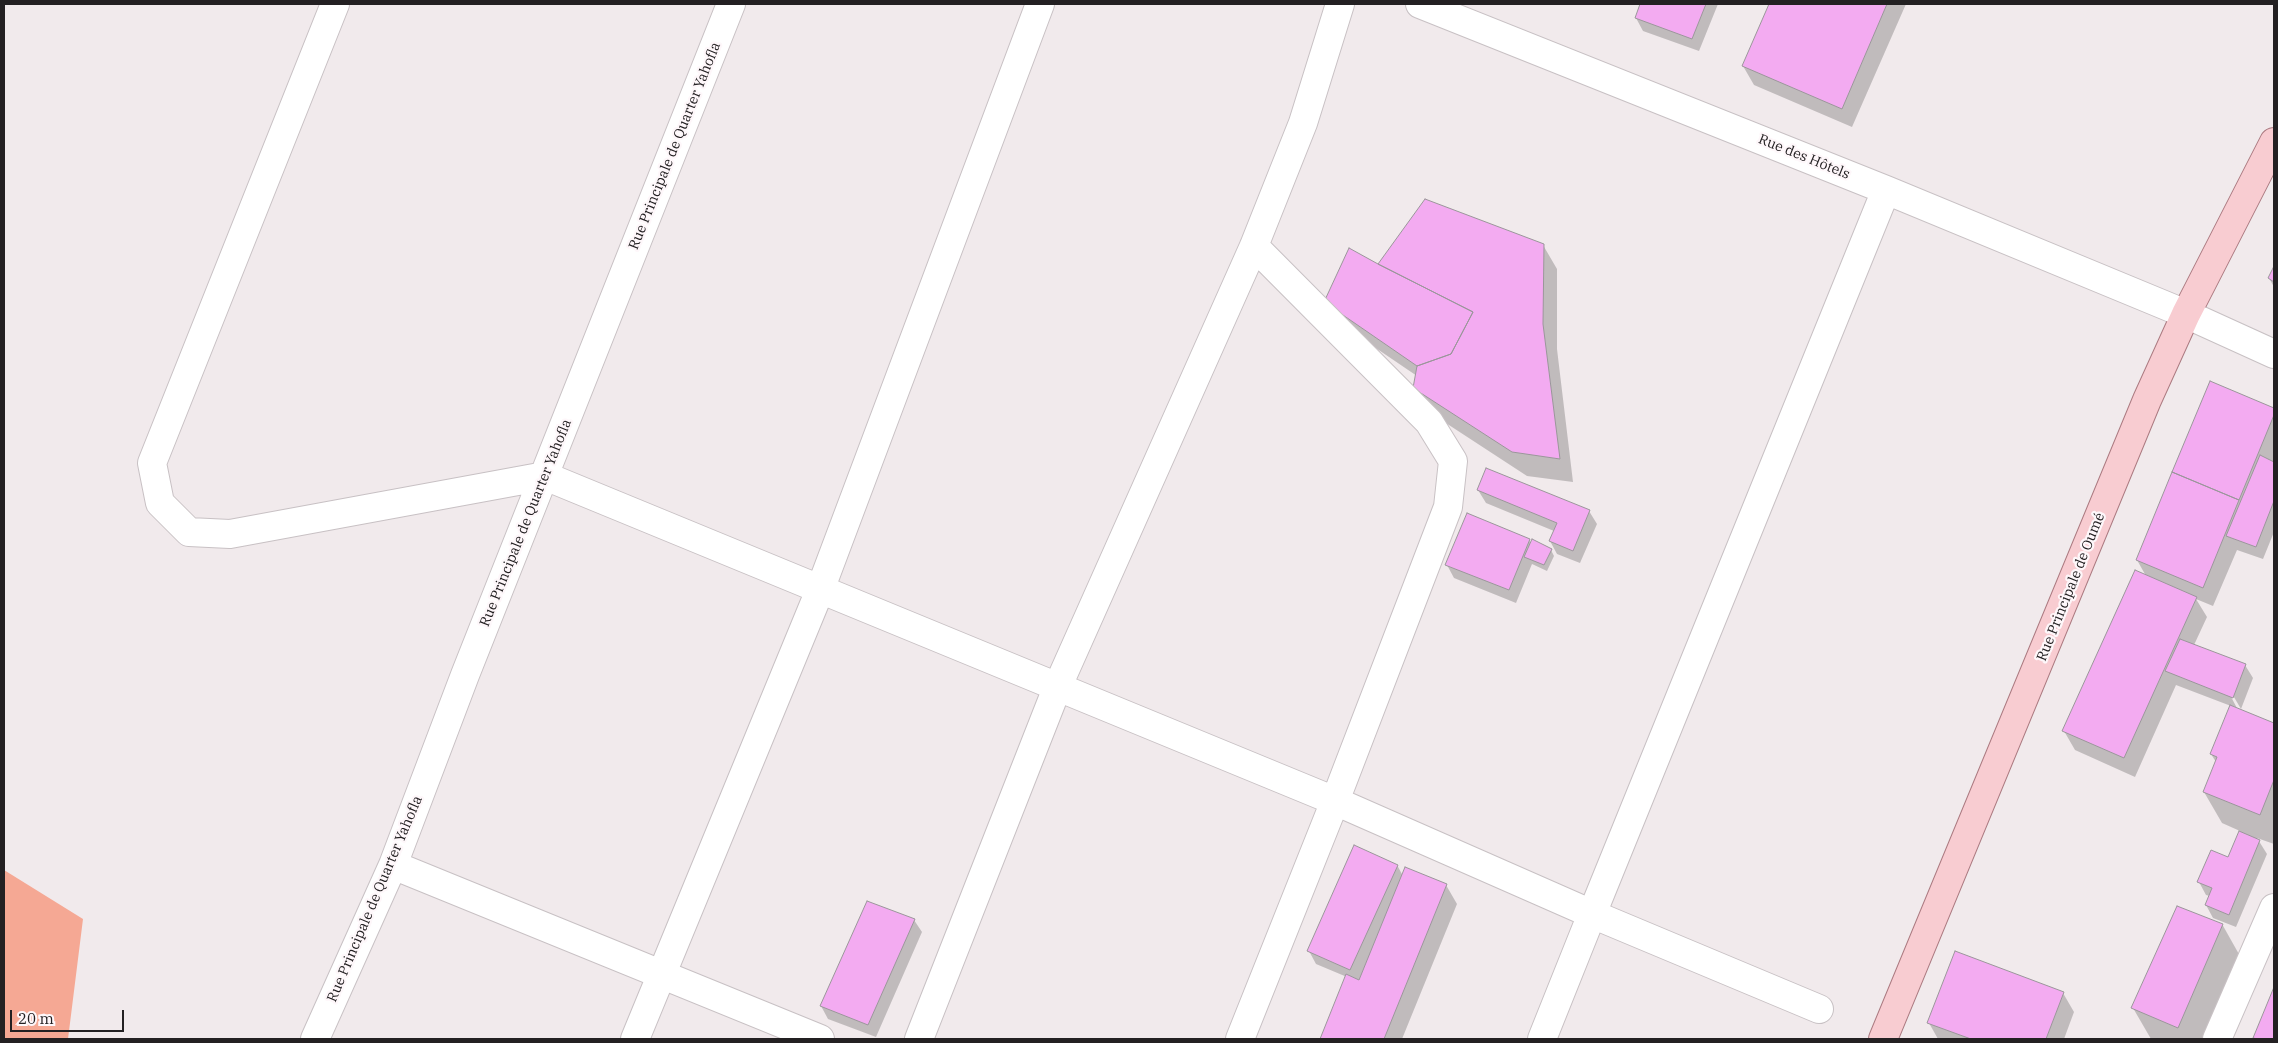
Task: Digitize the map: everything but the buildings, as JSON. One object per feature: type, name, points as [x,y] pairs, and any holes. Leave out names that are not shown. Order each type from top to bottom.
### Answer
[{"type":"main road","name":"Rue Principale de Oumé","points":[[1883,1039],[2147,400],[2186,314],[2274,142]]},
{"type":"street","points":[[335,4],[152,463],[160,503],[189,532],[230,534],[546,476],[1335,801],[1592,914],[1819,1009]]},
{"type":"street","name":"Rue Principale de Quarter Yahofla","points":[[315,1039],[393,865],[465,674],[546,476],[731,4]]},
{"type":"street","points":[[635,1039],[820,590],[1040,4]]},
{"type":"street","points":[[919,1039],[1057,688],[1254,246],[1303,123],[1340,4]]},
{"type":"street","name":"Rue des Hôtels","points":[[1420,4],[1886,190],[2186,314],[2274,354]]},
{"type":"street","points":[[1542,1039],[1886,190]]},
{"type":"street","points":[[1240,1039],[1335,801],[1448,506],[1453,461],[1428,422],[1254,246]]},
{"type":"street","points":[[393,865],[820,1039]]},
{"type":"street","points":[[2217,1039],[2274,908]]},
{"type":"shaded area","points":[[4,870],[83,919],[68,1039],[4,1039]]}]
